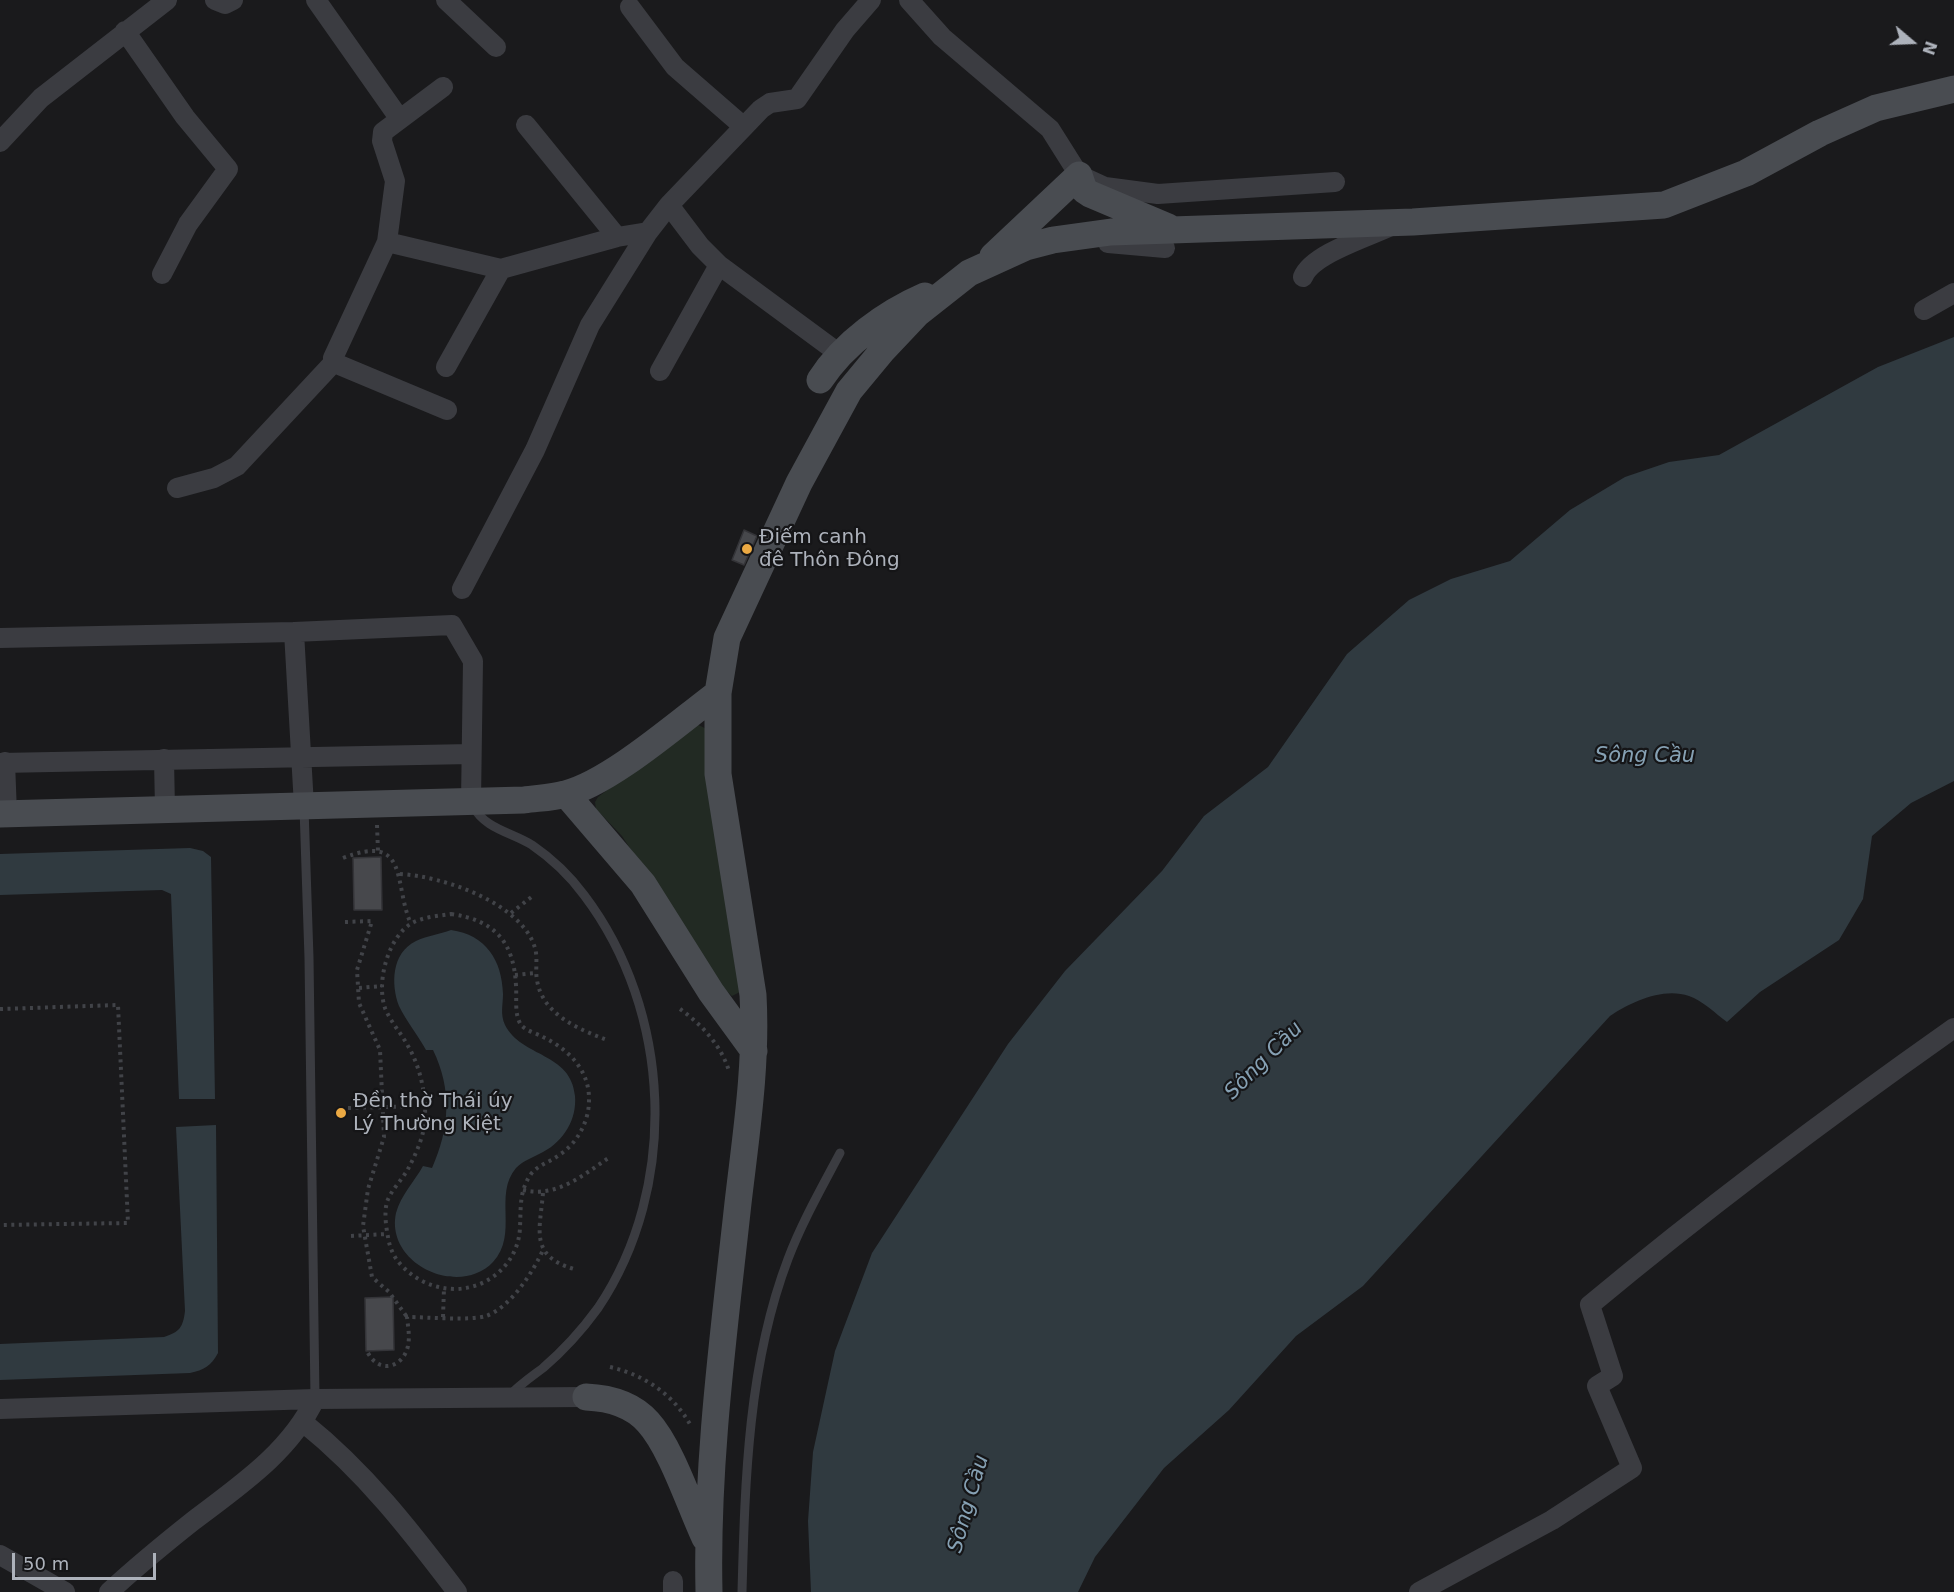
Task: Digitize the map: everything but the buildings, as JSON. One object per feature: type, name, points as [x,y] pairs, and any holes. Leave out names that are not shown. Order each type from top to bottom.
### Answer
[{"type":"main road","points":[[820,380],[841,355],[888,315],[957,282],[989,262],[1053,240],[1111,232],[1171,239],[1664,205],[1746,173],[1820,133],[1876,108],[1954,89]]},
{"type":"main road","points":[[989,262],[1024,225],[1079,175],[1084,190],[1171,239]]},
{"type":"main road","points":[[709,1592],[708,1544],[717,1389],[747,1138],[753,1051],[753,995],[718,774],[718,693],[727,638],[799,483],[849,391],[883,350],[917,315],[957,282]]},
{"type":"main road","points":[[4,814],[524,800],[566,794],[592,784],[613,771],[718,693]]},
{"type":"main road","points":[[566,794],[643,884],[711,992],[753,1051]]},
{"type":"main road","points":[[586,1397],[603,1398],[624,1404],[648,1422],[665,1449],[708,1544]]},
{"type":"street","points":[[0,142],[41,99],[124,31],[167,0]]},
{"type":"street","points":[[215,0],[225,4],[233,0]]},
{"type":"street","points":[[316,0],[399,118]]},
{"type":"street","points":[[446,0],[496,47]]},
{"type":"street","points":[[462,590],[535,450],[590,325],[648,232],[669,205],[770,103],[797,99],[846,30],[871,0]]},
{"type":"street","points":[[909,0],[942,37],[1050,129],[1079,175],[1105,187],[1158,194],[1335,182]]},
{"type":"street","points":[[630,7],[675,67],[744,127]]},
{"type":"street","points":[[124,31],[185,117],[228,167],[226,174],[188,224],[162,274]]},
{"type":"street","points":[[177,488],[214,478],[237,466],[335,361],[334,351],[387,242],[395,181],[382,136],[384,130],[443,87]]},
{"type":"street","points":[[526,125],[617,237]]},
{"type":"street","points":[[669,205],[700,246],[719,265],[841,355]]},
{"type":"street","points":[[1303,277],[1306,269],[1321,257],[1396,223]]},
{"type":"street","points":[[387,242],[501,269],[617,237],[648,232]]},
{"type":"street","points":[[660,371],[719,265]]},
{"type":"street","points":[[446,367],[501,269]]},
{"type":"street","points":[[1924,310],[1954,293]]},
{"type":"street","points":[[335,361],[447,410]]},
{"type":"street","points":[[0,638],[294,632],[452,625],[473,661],[471,801]]},
{"type":"street","points":[[294,632],[304,806]]},
{"type":"street","points":[[4,814],[2,763],[471,754]]},
{"type":"street","points":[[164,759],[165,809]]},
{"type":"street","points":[[1419,1592],[1552,1520],[1632,1468],[1597,1386],[1613,1376],[1590,1305],[1684,1227],[1844,1105],[1954,1028]]},
{"type":"street","points":[[0,1409],[315,1399],[586,1397]]},
{"type":"street","points":[[109,1592],[145,1559],[256,1472],[304,1423],[315,1399]]},
{"type":"street","points":[[304,1423],[325,1440],[396,1511],[457,1592]]},
{"type":"street","points":[[0,1556],[65,1592]]},
{"type":"lane","points":[[471,801],[480,819],[548,856],[584,893],[618,946],[640,1002],[651,1069],[655,1117],[652,1172],[642,1214],[620,1272],[572,1342],[506,1399]]},
{"type":"lane","points":[[304,806],[309,957],[315,1399]]},
{"type":"lane","points":[[742,1592],[748,1461],[766,1334],[788,1259],[808,1214],[840,1153]]},
{"type":"path","points":[[377,821],[378,851]]},
{"type":"path","points":[[343,858],[362,851],[378,851],[396,863],[400,874],[404,905],[411,924]]},
{"type":"path","points":[[400,874],[427,876],[494,902],[511,913],[534,945],[540,993],[550,1008],[572,1024],[607,1040]]},
{"type":"path","points":[[511,913],[534,896]]},
{"type":"path","points":[[451,914],[476,918],[488,924],[506,945],[513,962],[515,975],[517,1015],[521,1025],[568,1051],[579,1067],[589,1098],[584,1127],[560,1155],[532,1172],[523,1190],[517,1249],[500,1272],[472,1286],[444,1288],[420,1281],[408,1272],[395,1259],[387,1234],[385,1221],[387,1202],[408,1169],[421,1141],[426,1119],[419,1072],[410,1048],[385,1008],[382,986],[387,959],[404,929],[411,924],[451,914]]},
{"type":"path","points":[[345,922],[372,921],[357,970],[358,988],[359,1003],[380,1050],[384,1137],[363,1211],[364,1235],[372,1277],[389,1292],[407,1317],[408,1347],[404,1357],[397,1364],[389,1368],[381,1365],[372,1361],[368,1353]]},
{"type":"path","points":[[515,975],[536,974]]},
{"type":"path","points":[[358,988],[382,986]]},
{"type":"path","points":[[0,1009],[118,1005],[128,1222],[0,1225]]},
{"type":"path","points":[[680,1008],[699,1023],[709,1036],[720,1051],[730,1075]]},
{"type":"path","points":[[348,1108],[424,1106]]},
{"type":"path","points":[[523,1190],[543,1193],[574,1181],[610,1157]]},
{"type":"path","points":[[543,1193],[539,1241],[543,1250],[558,1263],[574,1269]]},
{"type":"path","points":[[351,1236],[387,1234]]},
{"type":"path","points":[[407,1317],[473,1318],[487,1316],[498,1310],[532,1273],[543,1250]]},
{"type":"path","points":[[442,1317],[444,1288]]},
{"type":"path","points":[[610,1366],[651,1383],[681,1409],[692,1429]]},
{"type":"shaded area","points":[[696,724],[707,729],[740,992],[732,996],[718,983],[622,836],[596,809],[595,802],[598,797]]},
{"type":"water","name":"Sông Cầu","points":[[1954,337],[1954,781],[1911,803],[1872,836],[1863,899],[1839,940],[1760,992],[1727,1022],[1689,996],[1669,993],[1648,997],[1610,1016],[1363,1286],[1296,1336],[1229,1410],[1164,1468],[1095,1557],[1078,1592],[811,1592],[808,1521],[813,1452],[835,1351],[872,1253],[1008,1044],[1065,971],[1162,871],[1204,816],[1268,767],[1347,654],[1409,600],[1451,579],[1510,561],[1570,510],[1625,477],[1669,462],[1719,455],[1878,367]]},
{"type":"water","points":[[190,848],[203,851],[211,857],[215,1099],[179,1099],[171,894],[162,890],[0,895],[0,854]]},
{"type":"water","points":[[451,930],[474,937],[490,951],[502,982],[502,1013],[505,1025],[523,1044],[556,1063],[565,1071],[572,1082],[575,1096],[574,1113],[563,1136],[543,1152],[519,1165],[509,1179],[505,1202],[506,1227],[501,1251],[493,1262],[479,1272],[462,1277],[444,1276],[428,1270],[413,1260],[402,1247],[396,1231],[396,1213],[404,1194],[423,1166],[432,1168],[438,1153],[445,1123],[446,1094],[433,1050],[426,1050],[399,1006],[395,989],[395,970],[402,953],[408,946],[420,939]]},
{"type":"water","points":[[216,1125],[218,1353],[213,1361],[203,1369],[190,1373],[0,1380],[0,1344],[164,1337],[180,1328],[185,1311],[176,1127]]},
{"type":"place","name":"Điếm canh đê Thôn Đông","points":[[747,549]]},
{"type":"place","name":"Đền thờ Thái úy Lý Thường Kiệt","points":[[341,1113]]}]
